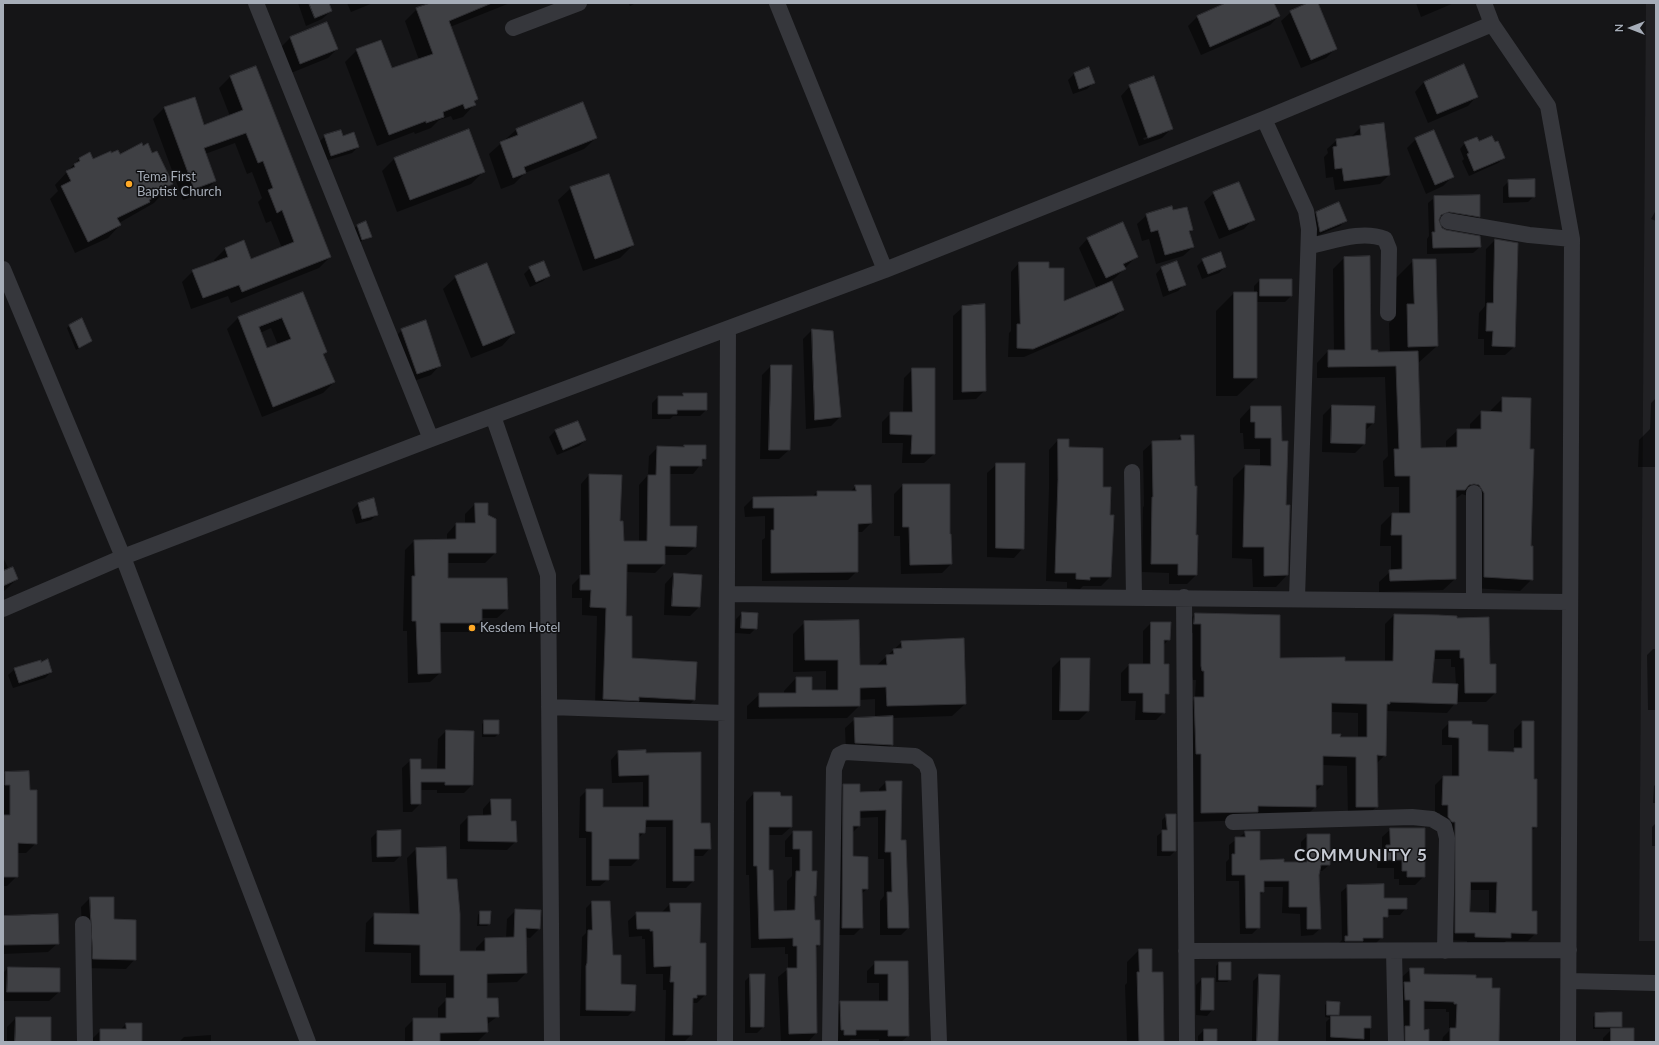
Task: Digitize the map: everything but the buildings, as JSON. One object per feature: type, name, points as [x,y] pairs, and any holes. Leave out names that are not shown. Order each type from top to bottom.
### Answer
[{"type":"street","points":[[256,3],[431,439]]},
{"type":"street","points":[[513,28],[579,3]]},
{"type":"street","points":[[777,3],[885,270]]},
{"type":"street","points":[[1484,3],[1492,24],[1548,106],[1572,239],[1570,981],[1568,1042]]},
{"type":"street","points":[[3,609],[123,557],[431,439],[885,270],[1264,119],[1492,24]]},
{"type":"street","points":[[1264,119],[1306,211],[1310,229],[1297,598]]},
{"type":"street","points":[[1448,221],[1530,235],[1572,239]]},
{"type":"street","points":[[1310,246],[1363,235],[1374,235],[1385,239],[1389,249],[1388,313]]},
{"type":"street","points":[[3,269],[123,557],[308,1042]]},
{"type":"street","points":[[725,1042],[728,329]]},
{"type":"street","points":[[493,416],[548,575],[552,1042]]},
{"type":"street","points":[[1132,472],[1134,597]]},
{"type":"street","points":[[1474,493],[1474,600]]},
{"type":"street","points":[[727,594],[1297,598],[1570,602]]},
{"type":"street","points":[[1184,597],[1187,1042]]},
{"type":"street","points":[[549,707],[726,713]]},
{"type":"street","points":[[830,1042],[834,769],[839,755],[845,752],[915,756],[926,764],[930,772],[939,1042]]},
{"type":"street","points":[[1233,822],[1412,817],[1432,819],[1438,822],[1444,826],[1447,838],[1445,951]]},
{"type":"street","points":[[83,924],[85,1042]]},
{"type":"street","points":[[1186,951],[1570,950]]},
{"type":"street","points":[[1394,951],[1396,1042]]},
{"type":"street","points":[[1570,981],[1656,983]]},
{"type":"shaded area","points":[[1646,3],[1656,3],[1656,941],[1639,941]]},
{"type":"place","name":"Tema First Baptist Church","points":[[129,184]]},
{"type":"place","name":"Kesdem Hotel","points":[[472,628]]},
{"type":"district","name":"COMMUNITY 5","points":[[1361,856]]}]
